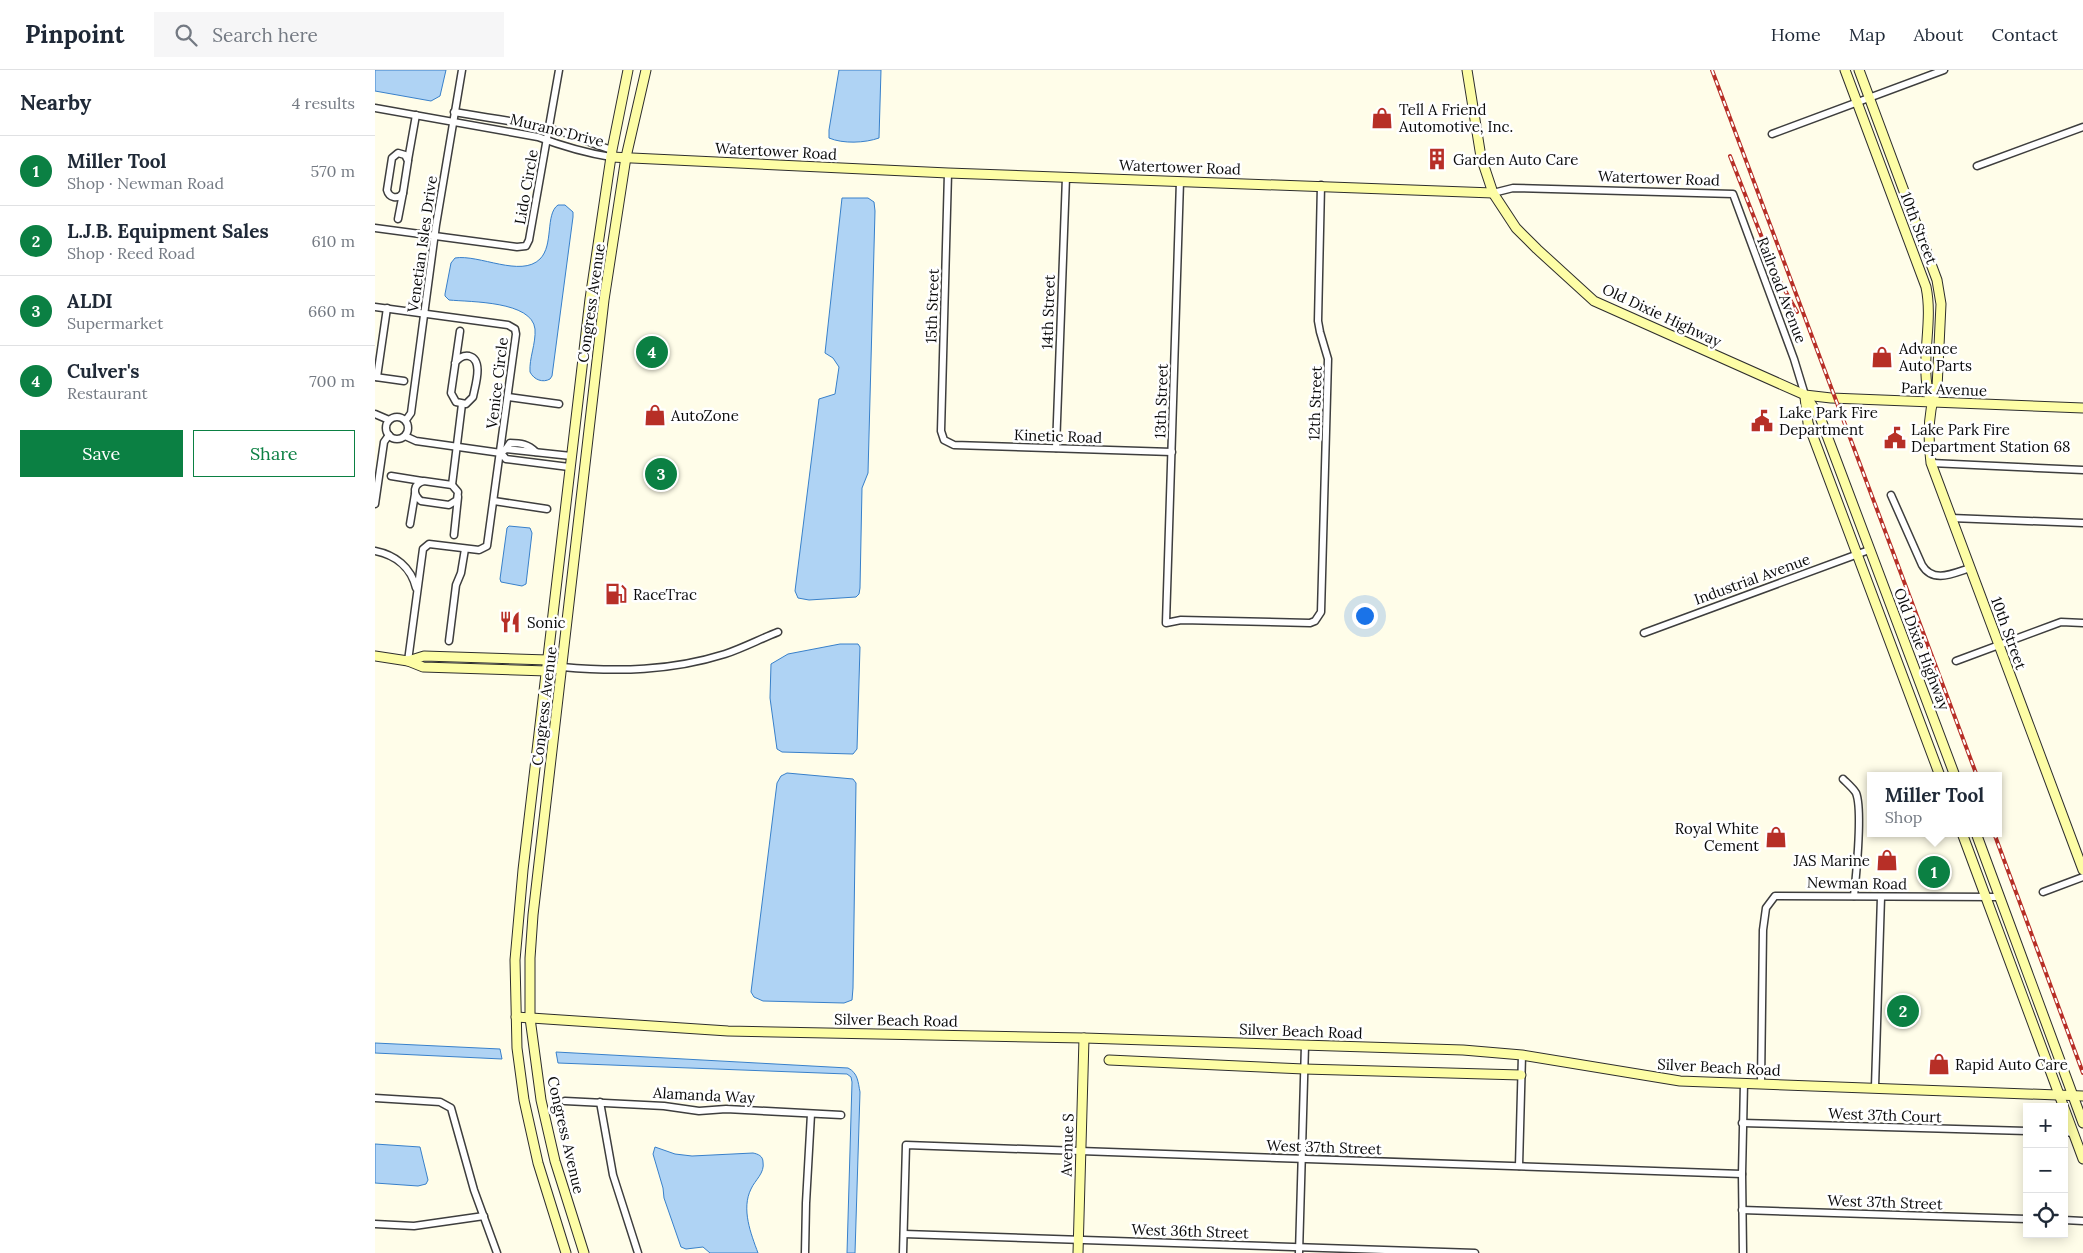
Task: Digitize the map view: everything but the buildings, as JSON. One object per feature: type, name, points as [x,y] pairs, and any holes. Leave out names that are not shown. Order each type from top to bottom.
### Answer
[{"type":"street","name":"Venetian Isles Drive","points":[[406,420],[411,413],[434,236],[454,112],[463,70]]},
{"type":"street","name":"Lido Circle","points":[[375,228],[520,248],[526,246],[529,240],[559,70]]},
{"type":"street","name":"Congress Avenue","points":[[567,1253],[538,1163],[525,1100],[517,1048],[515,960],[569,467],[590,299],[611,153],[628,70]]},
{"type":"street","name":"Congress Avenue","points":[[584,1253],[555,1161],[543,1111],[530,1018],[530,958],[533,914],[604,300],[627,157],[646,70]]},
{"type":"street","name":"Old Dixie Highway","points":[[1467,70],[1481,157],[1493,192],[1516,228],[1594,301],[1805,395],[1820,417],[1953,772]]},
{"type":"street","name":"10th Street","points":[[1845,70],[1926,286],[1929,307],[1926,386],[1931,402],[1929,451],[1931,463],[2083,870]]},
{"type":"street","name":"10th Street","points":[[1859,70],[1913,212],[1939,290],[1937,388],[1931,402]]},
{"type":"street","points":[[1772,134],[1944,70]]},
{"type":"street","points":[[375,108],[453,122]]},
{"type":"street","name":"Murano Drive","points":[[454,112],[572,135],[611,153],[627,157]]},
{"type":"street","points":[[398,219],[415,115]]},
{"type":"street","name":"Murano Drive","points":[[453,122],[538,137],[594,154],[611,153]]},
{"type":"street","points":[[1977,166],[2083,127]]},
{"type":"street","points":[[403,193],[395,198],[388,193],[391,166],[393,158],[398,153],[405,155],[408,161]]},
{"type":"street","name":"Watertower Road","points":[[627,157],[948,173],[1493,192],[1513,188],[1733,194]]},
{"type":"street","name":"15th Street","points":[[944,440],[941,431],[948,173]]},
{"type":"street","name":"14th Street","points":[[1056,448],[1066,177]]},
{"type":"street","name":"13th Street","points":[[1166,623],[1180,181]]},
{"type":"street","name":"12th Street","points":[[1166,623],[1181,620],[1304,623],[1315,621],[1321,612],[1328,359],[1318,321],[1321,185]]},
{"type":"street","name":"Railroad Avenue","points":[[1733,194],[1794,359],[1805,395]]},
{"type":"street","name":"Venice Circle","points":[[375,306],[508,325],[515,328],[517,334],[503,451],[487,546],[483,550],[465,548]]},
{"type":"street","points":[[387,308],[378,344],[376,377],[403,381]]},
{"type":"street","points":[[455,363],[463,356],[468,356],[473,358],[478,367],[473,397],[470,401],[462,404],[456,402],[451,393],[455,363],[460,331]]},
{"type":"street","name":"Old Dixie Highway","points":[[1805,395],[1808,423],[1939,772]]},
{"type":"street","name":"Park Avenue","points":[[1805,395],[1831,398],[2083,408]]},
{"type":"street","points":[[508,397],[559,404]]},
{"type":"street","points":[[452,485],[462,404]]},
{"type":"street","points":[[375,414],[389,420],[400,417],[406,420],[408,428],[405,436]]},
{"type":"street","points":[[389,420],[386,428],[389,435],[395,439],[405,436],[416,441],[457,447],[571,456]]},
{"type":"street","points":[[375,504],[384,442],[389,435]]},
{"type":"street","name":"Kinetic Road","points":[[944,440],[954,445],[1172,452]]},
{"type":"street","points":[[503,451],[506,459],[569,467]]},
{"type":"street","points":[[1931,463],[2083,470]]},
{"type":"street","points":[[391,476],[452,485],[456,488],[459,496],[454,535]]},
{"type":"street","points":[[410,524],[416,485],[424,481]]},
{"type":"street","points":[[415,494],[421,501],[449,505],[459,496]]},
{"type":"street","points":[[1891,495],[1922,565],[1929,574],[1939,577],[1970,568]]},
{"type":"street","points":[[494,501],[547,509]]},
{"type":"street","points":[[1951,518],[2083,523]]},
{"type":"street","points":[[408,661],[423,549],[429,544],[465,548],[461,572],[456,586],[449,641]]},
{"type":"street","name":"Industrial Avenue","points":[[1644,633],[1869,550]]},
{"type":"street","points":[[375,551],[390,555],[405,566],[414,581],[417,600]]},
{"type":"street","points":[[408,571],[415,571],[421,565]]},
{"type":"street","points":[[1956,661],[2061,622],[2083,623]]},
{"type":"street","points":[[375,656],[408,661],[423,667],[547,671],[562,667],[623,671],[664,668],[697,662],[726,653],[778,632]]},
{"type":"street","points":[[408,661],[424,656],[548,660],[562,667]]},
{"type":"street","points":[[1843,779],[1855,792],[1858,805],[1857,873],[1854,896]]},
{"type":"street","points":[[1964,837],[2061,1095],[2069,1132],[2083,1159]]},
{"type":"street","points":[[1978,837],[2083,1123]]},
{"type":"street","points":[[2043,892],[2083,877]]},
{"type":"street","name":"Newman Road","points":[[1761,1084],[1763,930],[1767,908],[1775,896],[2000,897]]},
{"type":"street","points":[[1875,1087],[1881,897]]},
{"type":"street","name":"Silver Beach Road","points":[[516,1017],[728,1031],[1084,1038],[1463,1050],[1522,1056],[1680,1081],[2083,1096]]},
{"type":"street","name":"Avenue S","points":[[1078,1253],[1084,1038]]},
{"type":"street","points":[[1299,1250],[1305,1045]]},
{"type":"street","points":[[1519,1166],[1522,1056]]},
{"type":"street","points":[[1109,1060],[1521,1074]]},
{"type":"street","points":[[1743,1253],[1742,1123],[1744,1083]]},
{"type":"street","points":[[375,1098],[441,1102],[451,1108],[468,1172],[497,1253]]},
{"type":"street","name":"Alamanda Way","points":[[565,1101],[664,1106],[699,1111],[726,1109],[841,1116]]},
{"type":"street","points":[[600,1102],[613,1175],[637,1253]]},
{"type":"street","points":[[805,1253],[811,1114]]},
{"type":"street","name":"West 37th Court","points":[[1742,1123],[2023,1131]]},
{"type":"street","name":"West 37th Street","points":[[904,1234],[906,1145],[1742,1174]]},
{"type":"street","name":"West 37th Street","points":[[1742,1210],[2023,1219]]},
{"type":"street","points":[[375,1224],[414,1226],[483,1216]]},
{"type":"street","points":[[2068,1220],[2083,1221]]},
{"type":"street","points":[[903,1253],[904,1234]]},
{"type":"street","name":"West 36th Street","points":[[904,1234],[1299,1250],[1475,1253]]},
{"type":"water","points":[[375,70],[446,70],[440,96],[431,101],[375,91]]},
{"type":"water","points":[[839,70],[881,70],[879,138],[854,142],[829,138]]},
{"type":"water","points":[[842,198],[868,198],[874,202],[875,211],[868,473],[862,488],[860,588],[859,594],[856,597],[809,600],[798,598],[795,591],[819,399],[835,394],[839,367],[833,358],[825,353]]},
{"type":"water","points":[[558,205],[565,205],[573,212],[573,217],[552,376],[550,379],[542,381],[536,379],[530,372],[535,335],[535,329],[531,320],[523,313],[512,308],[485,303],[449,300],[445,294],[451,263],[455,258],[476,259],[511,266],[532,264],[540,259],[547,246],[554,209]]},
{"type":"water","points":[[509,526],[530,528],[532,533],[526,584],[522,586],[501,582],[500,579],[507,528]]},
{"type":"water","points":[[840,644],[858,644],[860,647],[857,749],[853,754],[782,752],[777,749],[770,698],[771,664],[788,654]]},
{"type":"water","points":[[787,773],[853,779],[856,783],[853,988],[852,1000],[844,1003],[763,1001],[754,997],[751,992],[777,783],[781,776]]},
{"type":"water","points":[[375,1043],[500,1049],[502,1059],[375,1053]]},
{"type":"water","points":[[556,1052],[848,1068],[854,1072],[860,1092],[855,1253],[847,1253],[852,1082],[851,1077],[847,1074],[558,1063]]},
{"type":"water","points":[[375,1144],[420,1147],[428,1180],[426,1184],[418,1186],[375,1183]]},
{"type":"water","points":[[655,1147],[675,1154],[692,1156],[753,1153],[761,1157],[763,1160],[763,1170],[751,1189],[747,1205],[748,1221],[758,1253],[710,1253],[703,1247],[686,1249],[681,1247],[664,1198],[653,1154]]},
{"type":"railway","points":[[1712,70],[1975,772]]},
{"type":"railway","points":[[1730,156],[1777,276],[1797,312]]},
{"type":"railway","points":[[1995,837],[2083,1073]]},
{"type":"place","name":"Tell A Friend Automotive, Inc.","points":[[1382,118]]},
{"type":"place","name":"Garden Auto Care","points":[[1437,159]]},
{"type":"place","name":"Culver's","points":[[652,352]]},
{"type":"place","name":"Advance Auto Parts","points":[[1882,357]]},
{"type":"place","name":"AutoZone","points":[[655,415]]},
{"type":"place","name":"Lake Park Fire Department","points":[[1762,421]]},
{"type":"place","name":"Lake Park Fire Department Station 68","points":[[1895,438]]},
{"type":"place","name":"ALDI","points":[[661,474]]},
{"type":"place","name":"RaceTrac","points":[[616,594]]},
{"type":"place","name":"Sonic","points":[[510,622]]},
{"type":"place","name":"Royal White Cement","points":[[1776,837]]},
{"type":"place","name":"JAS Marine","points":[[1887,860]]},
{"type":"place","name":"Miller Tool","points":[[1934,872]]},
{"type":"place","name":"L.J.B. Equipment Sales","points":[[1903,1011]]},
{"type":"place","name":"Rapid Auto Care","points":[[1939,1064]]}]
